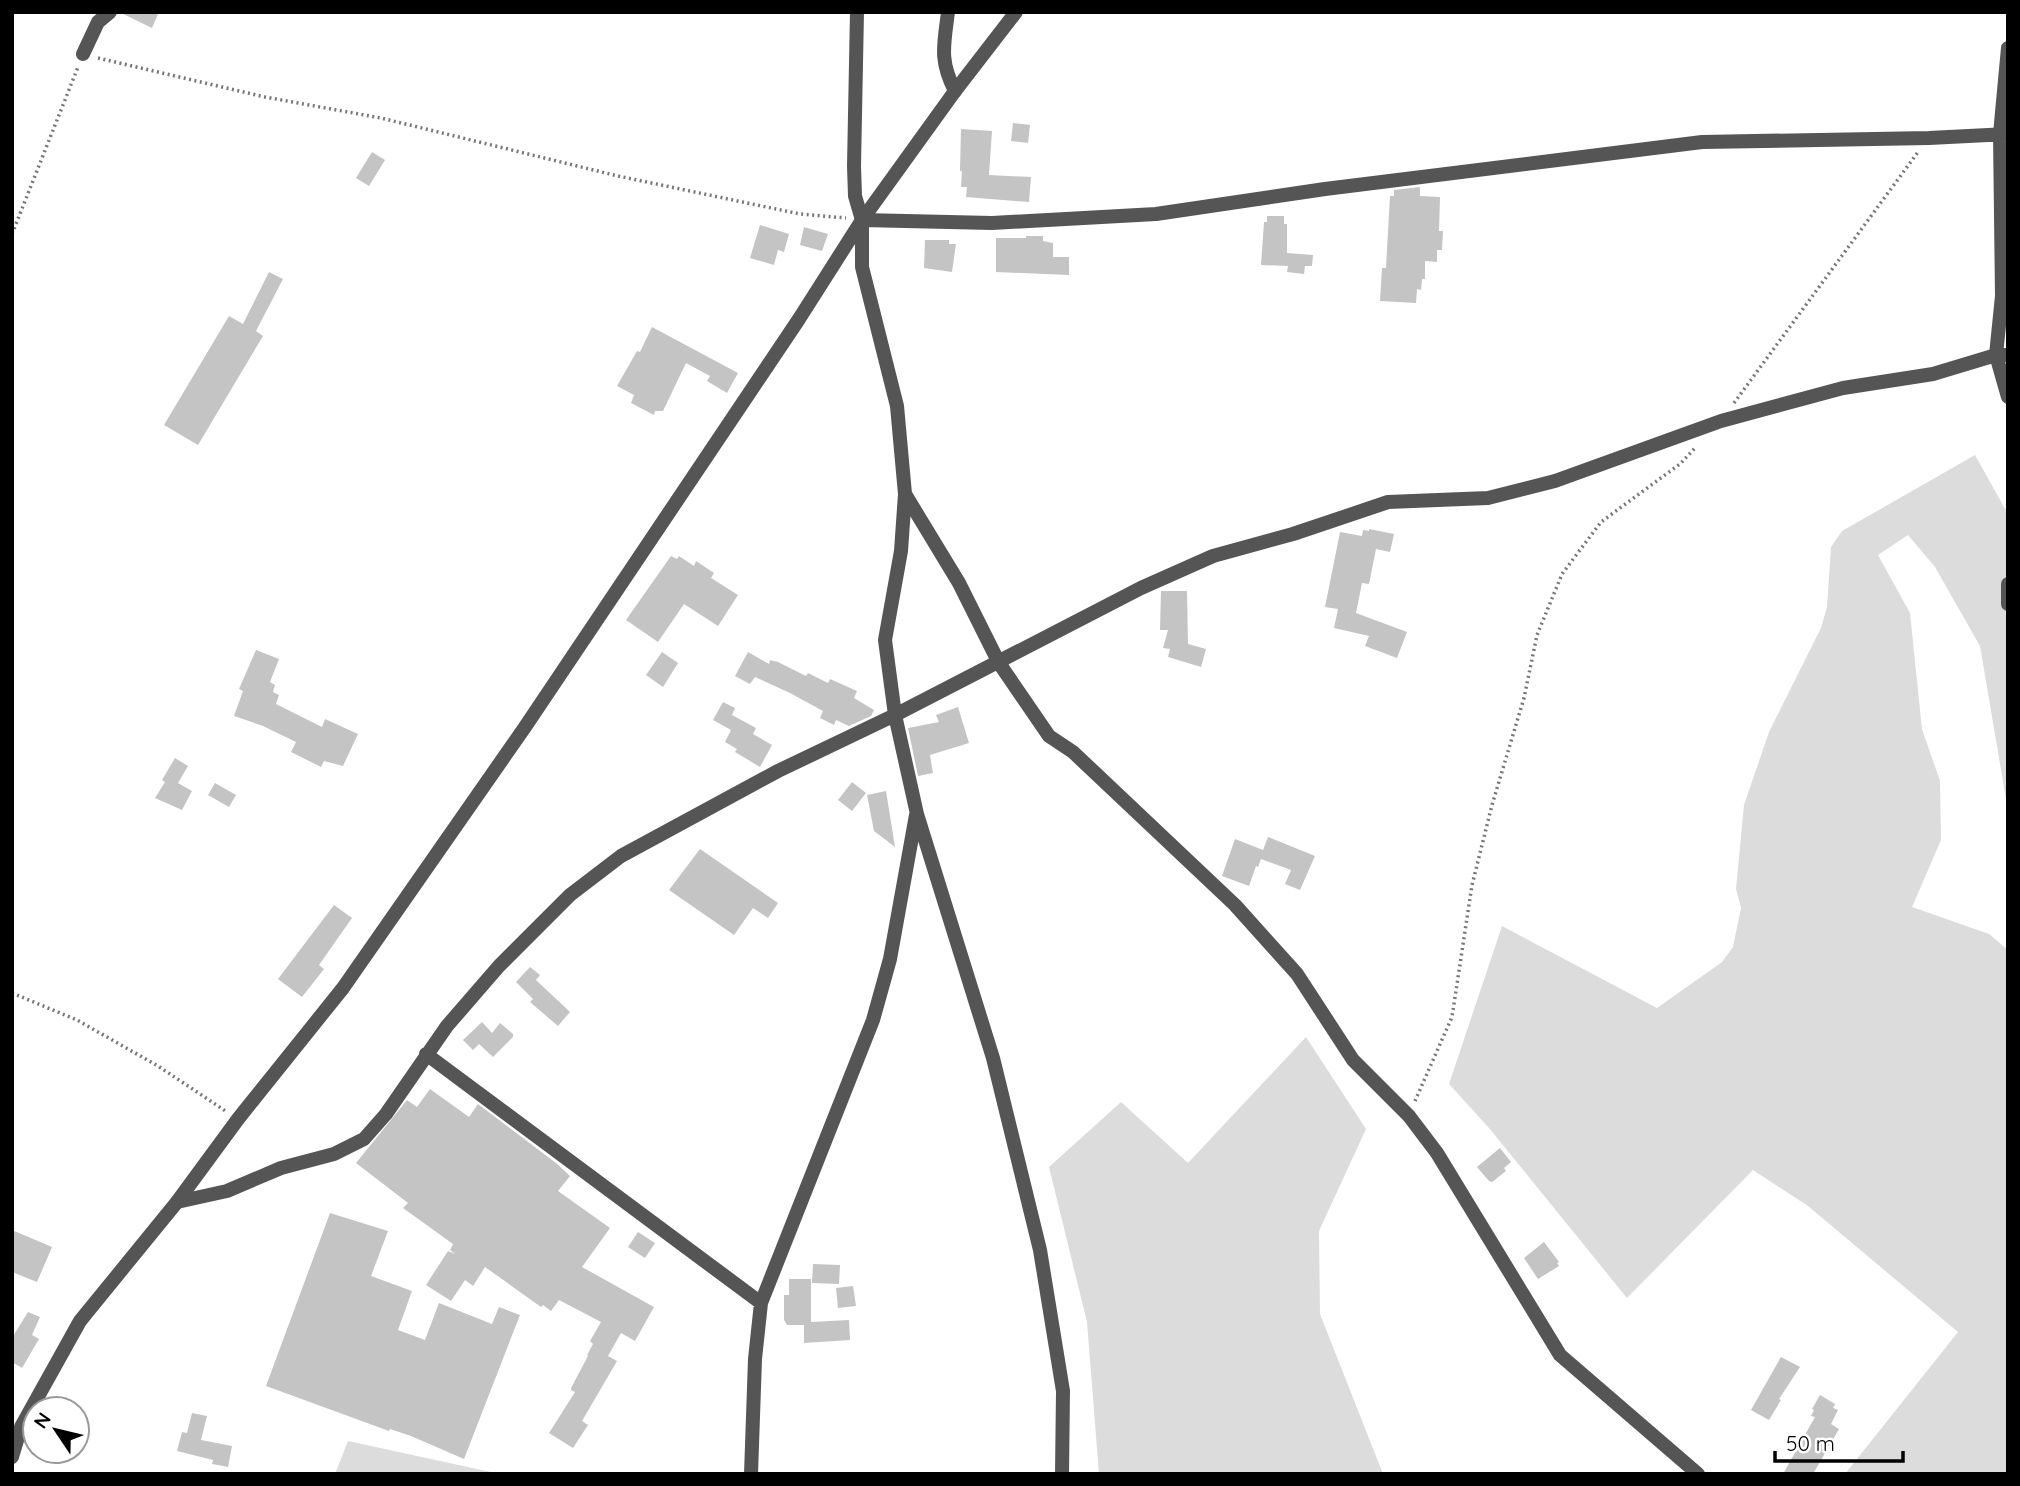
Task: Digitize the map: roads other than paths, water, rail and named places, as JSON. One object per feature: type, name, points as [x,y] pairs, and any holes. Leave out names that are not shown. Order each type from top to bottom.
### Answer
[{"type":"street","points":[[83,54],[98,23],[110,12]]},
{"type":"street","points":[[857,12],[854,166],[855,196],[862,220],[862,267],[897,406],[905,494],[901,551],[885,640],[895,715],[917,814],[993,1058],[1041,1250],[1063,1391],[1062,1474]]},
{"type":"street","points":[[948,12],[943,58],[955,91]]},
{"type":"street","points":[[12,1457],[21,1427],[80,1321],[177,1202],[238,1119],[343,988],[525,727],[799,319],[862,220],[1016,12]]},
{"type":"street","points":[[2008,48],[2002,296],[2002,355],[2008,397]]},
{"type":"street","points":[[862,220],[992,223],[1156,214],[1325,188],[1702,142],[2004,134]]},
{"type":"street","points":[[177,1202],[227,1191],[281,1168],[334,1154],[364,1139],[386,1114],[426,1054],[499,966],[570,895],[621,856],[778,771],[999,663],[1141,588],[1213,556],[1293,534],[1388,502],[1488,498],[1555,481],[1720,421],[1843,388],[1933,374],[2002,355]]},
{"type":"street","points":[[905,494],[959,583],[999,663],[1049,736],[1073,752],[1235,905],[1297,974],[1353,1060],[1409,1116],[1437,1153],[1560,1355],[1698,1474]]},
{"type":"street","points":[[2008,584],[2008,604]]},
{"type":"street","points":[[751,1474],[755,1359],[761,1303],[873,1020],[890,959],[917,814]]},
{"type":"street","points":[[426,1054],[761,1303]]}]
